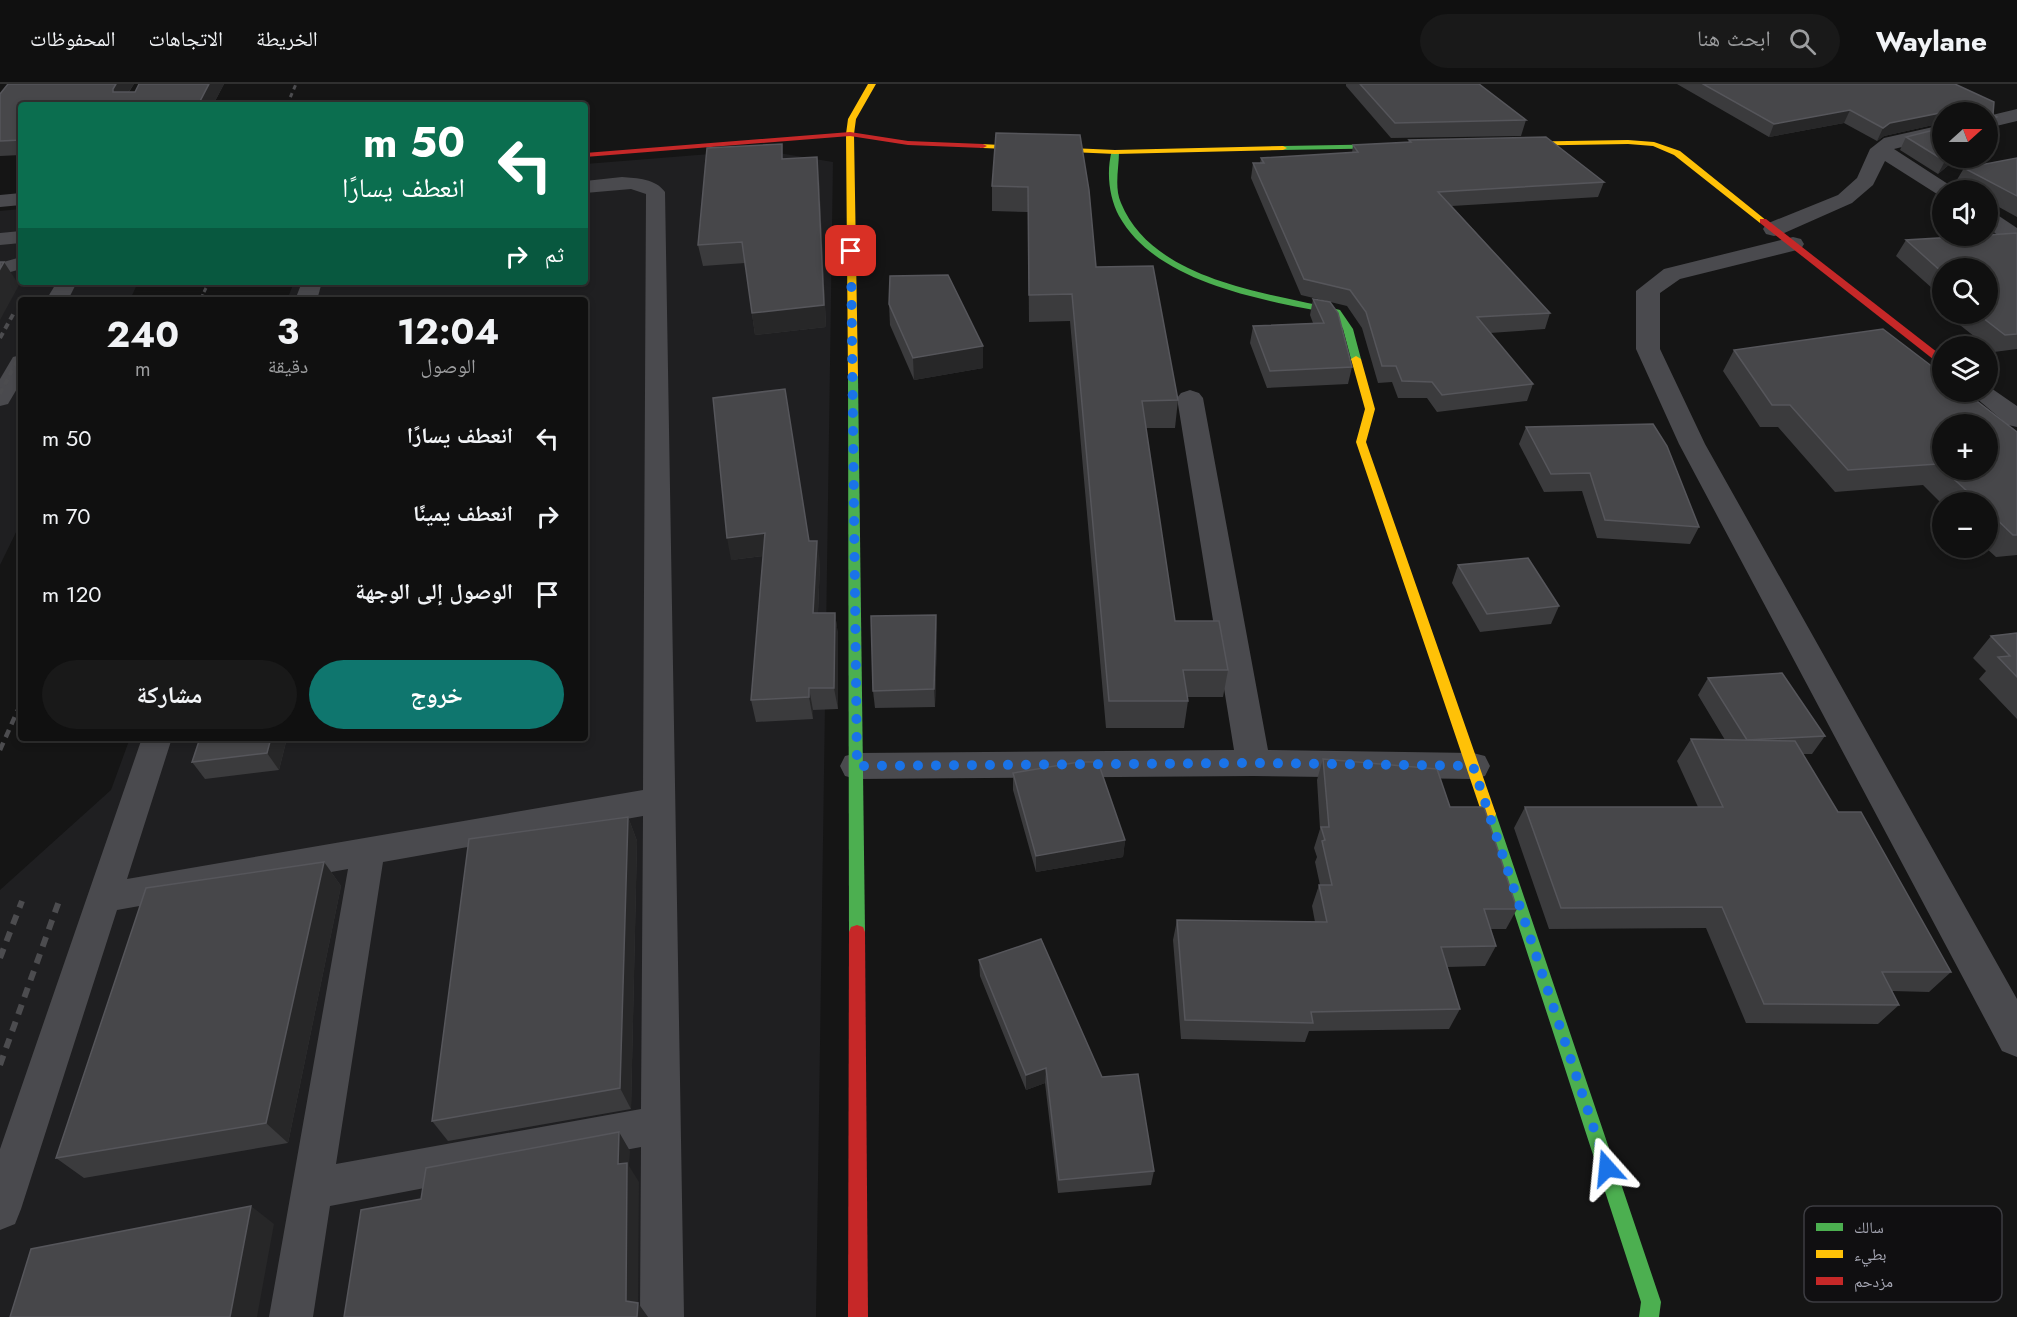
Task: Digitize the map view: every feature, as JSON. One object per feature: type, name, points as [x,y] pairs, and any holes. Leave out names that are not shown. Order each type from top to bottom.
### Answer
[{"type":"street","points":[[858,1317],[857,766],[849,134],[852,118],[872,84]]},
{"type":"street","points":[[1998,120],[2017,115]]},
{"type":"street","points":[[1932,133],[1891,142],[1880,149],[1866,180],[1845,199],[1783,236],[1672,274],[1648,291],[1648,349],[1692,444],[2017,1038]]},
{"type":"street","points":[[588,155],[849,134],[908,143],[1114,152],[1413,146]]},
{"type":"street","points":[[1496,144],[1628,142],[1654,144],[1677,153],[1932,353]]},
{"type":"street","points":[[1880,149],[1932,182]]},
{"type":"street","points":[[1114,152],[1116,202],[1131,231],[1160,256],[1185,271],[1248,292],[1337,312],[1348,329],[1370,409],[1361,442],[1473,766],[1652,1302],[1649,1317]]},
{"type":"street","points":[[0,201],[18,199]]},
{"type":"street","points":[[1998,226],[2017,238]]},
{"type":"street","points":[[1190,398],[1253,763]]},
{"type":"street","points":[[1995,402],[2017,419]]},
{"type":"street","points":[[857,766],[1253,763],[1473,766]]},
{"type":"lane","points":[[588,187],[634,183],[648,186],[656,192],[662,1317]]},
{"type":"lane","points":[[0,239],[18,237]]},
{"type":"lane","points":[[0,269],[18,264]]},
{"type":"lane","points":[[0,399],[18,367]]},
{"type":"lane","points":[[0,1209],[156,741]]},
{"type":"lane","points":[[103,897],[660,800]]},
{"type":"lane","points":[[291,1317],[368,851]]},
{"type":"lane","points":[[312,1189],[662,1124]]},
{"type":"shaded area","points":[[760,150],[833,162],[816,1317],[0,1317],[0,890],[111,790],[129,741],[588,741],[588,297],[288,297],[293,285],[588,285],[588,164]]},
{"type":"shaded area","points":[[18,209],[18,285],[137,285],[131,297],[18,297],[18,528],[0,565],[0,211]]},
{"type":"building","points":[[8,84],[116,84],[113,92],[135,92],[139,84],[209,84],[200,102],[18,102],[18,140],[0,141],[0,94]]},
{"type":"building","points":[[1360,84],[1479,84],[1526,120],[1395,123]]},
{"type":"building","points":[[1703,84],[1955,84],[1994,102],[1932,102],[1932,115],[1890,123],[1883,128],[1850,110],[1774,124]]},
{"type":"building","points":[[1932,130],[1932,153],[1906,137]]},
{"type":"building","points":[[996,133],[1080,135],[1089,190],[1096,267],[1153,266],[1178,400],[1142,401],[1175,621],[1219,621],[1228,670],[1183,670],[1188,701],[1109,701],[1072,294],[1029,295],[1028,187],[992,186]]},
{"type":"building","points":[[1546,137],[1604,182],[1438,192],[1550,313],[1477,317],[1533,384],[1442,395],[1432,382],[1402,381],[1396,366],[1382,366],[1366,312],[1350,290],[1304,279],[1253,163],[1264,163],[1261,158],[1358,152],[1353,145],[1411,142],[1409,140]]},
{"type":"building","points":[[782,144],[782,159],[817,157],[824,305],[752,313],[742,242],[698,245],[707,148]]},
{"type":"building","points":[[2017,158],[2017,196],[1998,186],[1998,180],[1987,180],[1964,168],[1998,168],[1998,162]]},
{"type":"building","points":[[2017,233],[2017,334],[2005,335],[1991,324],[1998,324],[1998,258],[1932,258],[1932,263],[1906,240],[1932,238],[1932,246],[1998,246],[1998,234]]},
{"type":"building","points":[[948,275],[983,346],[913,358],[889,304],[890,276]]},
{"type":"building","points":[[1313,299],[1330,302],[1338,313],[1352,367],[1270,371],[1253,326],[1324,323]]},
{"type":"building","points":[[1883,329],[1932,366],[1932,402],[1978,402],[1994,414],[1932,414],[1932,464],[1848,470],[1790,405],[1772,405],[1734,350]]},
{"type":"building","points":[[785,389],[809,541],[817,541],[813,613],[835,613],[834,688],[809,688],[809,697],[751,700],[765,533],[727,538],[713,398]]},
{"type":"building","points":[[1998,417],[2017,432],[2017,535],[2013,535],[1998,521],[1998,492],[1968,492],[1955,480],[1998,480]]},
{"type":"building","points":[[1653,424],[1667,446],[1699,527],[1605,520],[1590,473],[1551,474],[1526,427]]},
{"type":"building","points":[[1528,558],[1559,606],[1487,614],[1458,565]]},
{"type":"building","points":[[936,615],[934,689],[873,691],[871,616]]},
{"type":"building","points":[[2017,633],[2017,677],[1998,657],[2010,656],[1991,636]]},
{"type":"building","points":[[1782,673],[1825,736],[1747,740],[1708,678]]},
{"type":"building","points":[[1691,739],[1795,741],[1838,812],[1861,812],[1951,972],[1882,972],[1899,1005],[1764,1004],[1722,907],[1561,908],[1525,807],[1723,807]]},
{"type":"building","points":[[199,741],[270,741],[267,753],[192,762]]},
{"type":"building","points":[[1323,759],[1437,769],[1450,807],[1484,807],[1517,909],[1484,909],[1496,946],[1441,947],[1460,1009],[1311,1012],[1313,1023],[1185,1020],[1177,920],[1327,922],[1319,885],[1332,885],[1321,827],[1329,827]]},
{"type":"building","points":[[1079,762],[1098,762],[1125,840],[1036,856],[1013,773]]},
{"type":"building","points":[[628,817],[620,1088],[432,1121],[469,839]]},
{"type":"building","points":[[324,862],[266,1123],[56,1158],[146,888]]},
{"type":"building","points":[[1041,939],[1102,1077],[1138,1074],[1154,1171],[1059,1180],[1046,1068],[1026,1075],[979,960]]},
{"type":"building","points":[[619,1132],[618,1164],[627,1163],[626,1301],[638,1303],[637,1317],[344,1317],[361,1210],[421,1199],[426,1168]]},
{"type":"building","points":[[251,1206],[230,1317],[10,1317],[31,1249]]},
{"type":"railway","points":[[288,102],[296,84]]},
{"type":"railway","points":[[204,292],[208,285]]},
{"type":"railway","points":[[202,297],[205,291]]},
{"type":"railway","points":[[0,338],[15,311]]},
{"type":"railway","points":[[0,394],[18,359]]},
{"type":"railway","points":[[0,750],[18,710]]},
{"type":"railway","points":[[0,958],[22,901]]},
{"type":"railway","points":[[0,1065],[59,901]]},
{"type":"traffic: fast","points":[[1283,148],[1396,146]]},
{"type":"traffic: fast","points":[[1115,152],[1113,184],[1116,202],[1130,228],[1152,250],[1180,267],[1211,280],[1244,291],[1337,312],[1348,329],[1356,359]]},
{"type":"traffic: fast","points":[[853,376],[857,932]]},
{"type":"traffic: fast","points":[[1489,814],[1651,1302],[1649,1317]]},
{"type":"traffic: slow","points":[[853,376],[850,134],[852,119],[872,84]]},
{"type":"traffic: slow","points":[[1508,144],[1628,142],[1654,144],[1677,153],[1763,221]]},
{"type":"traffic: slow","points":[[983,146],[1115,152],[1283,148]]},
{"type":"traffic: slow","points":[[1356,359],[1370,409],[1361,442],[1489,814]]},
{"type":"traffic: jam","points":[[588,155],[850,134],[908,143],[983,146]]},
{"type":"traffic: jam","points":[[1763,221],[1932,353]]},
{"type":"traffic: jam","points":[[857,932],[858,1317]]},
{"type":"route","points":[[851,251],[857,766],[1253,763],[1473,766],[1607,1168]]}]
